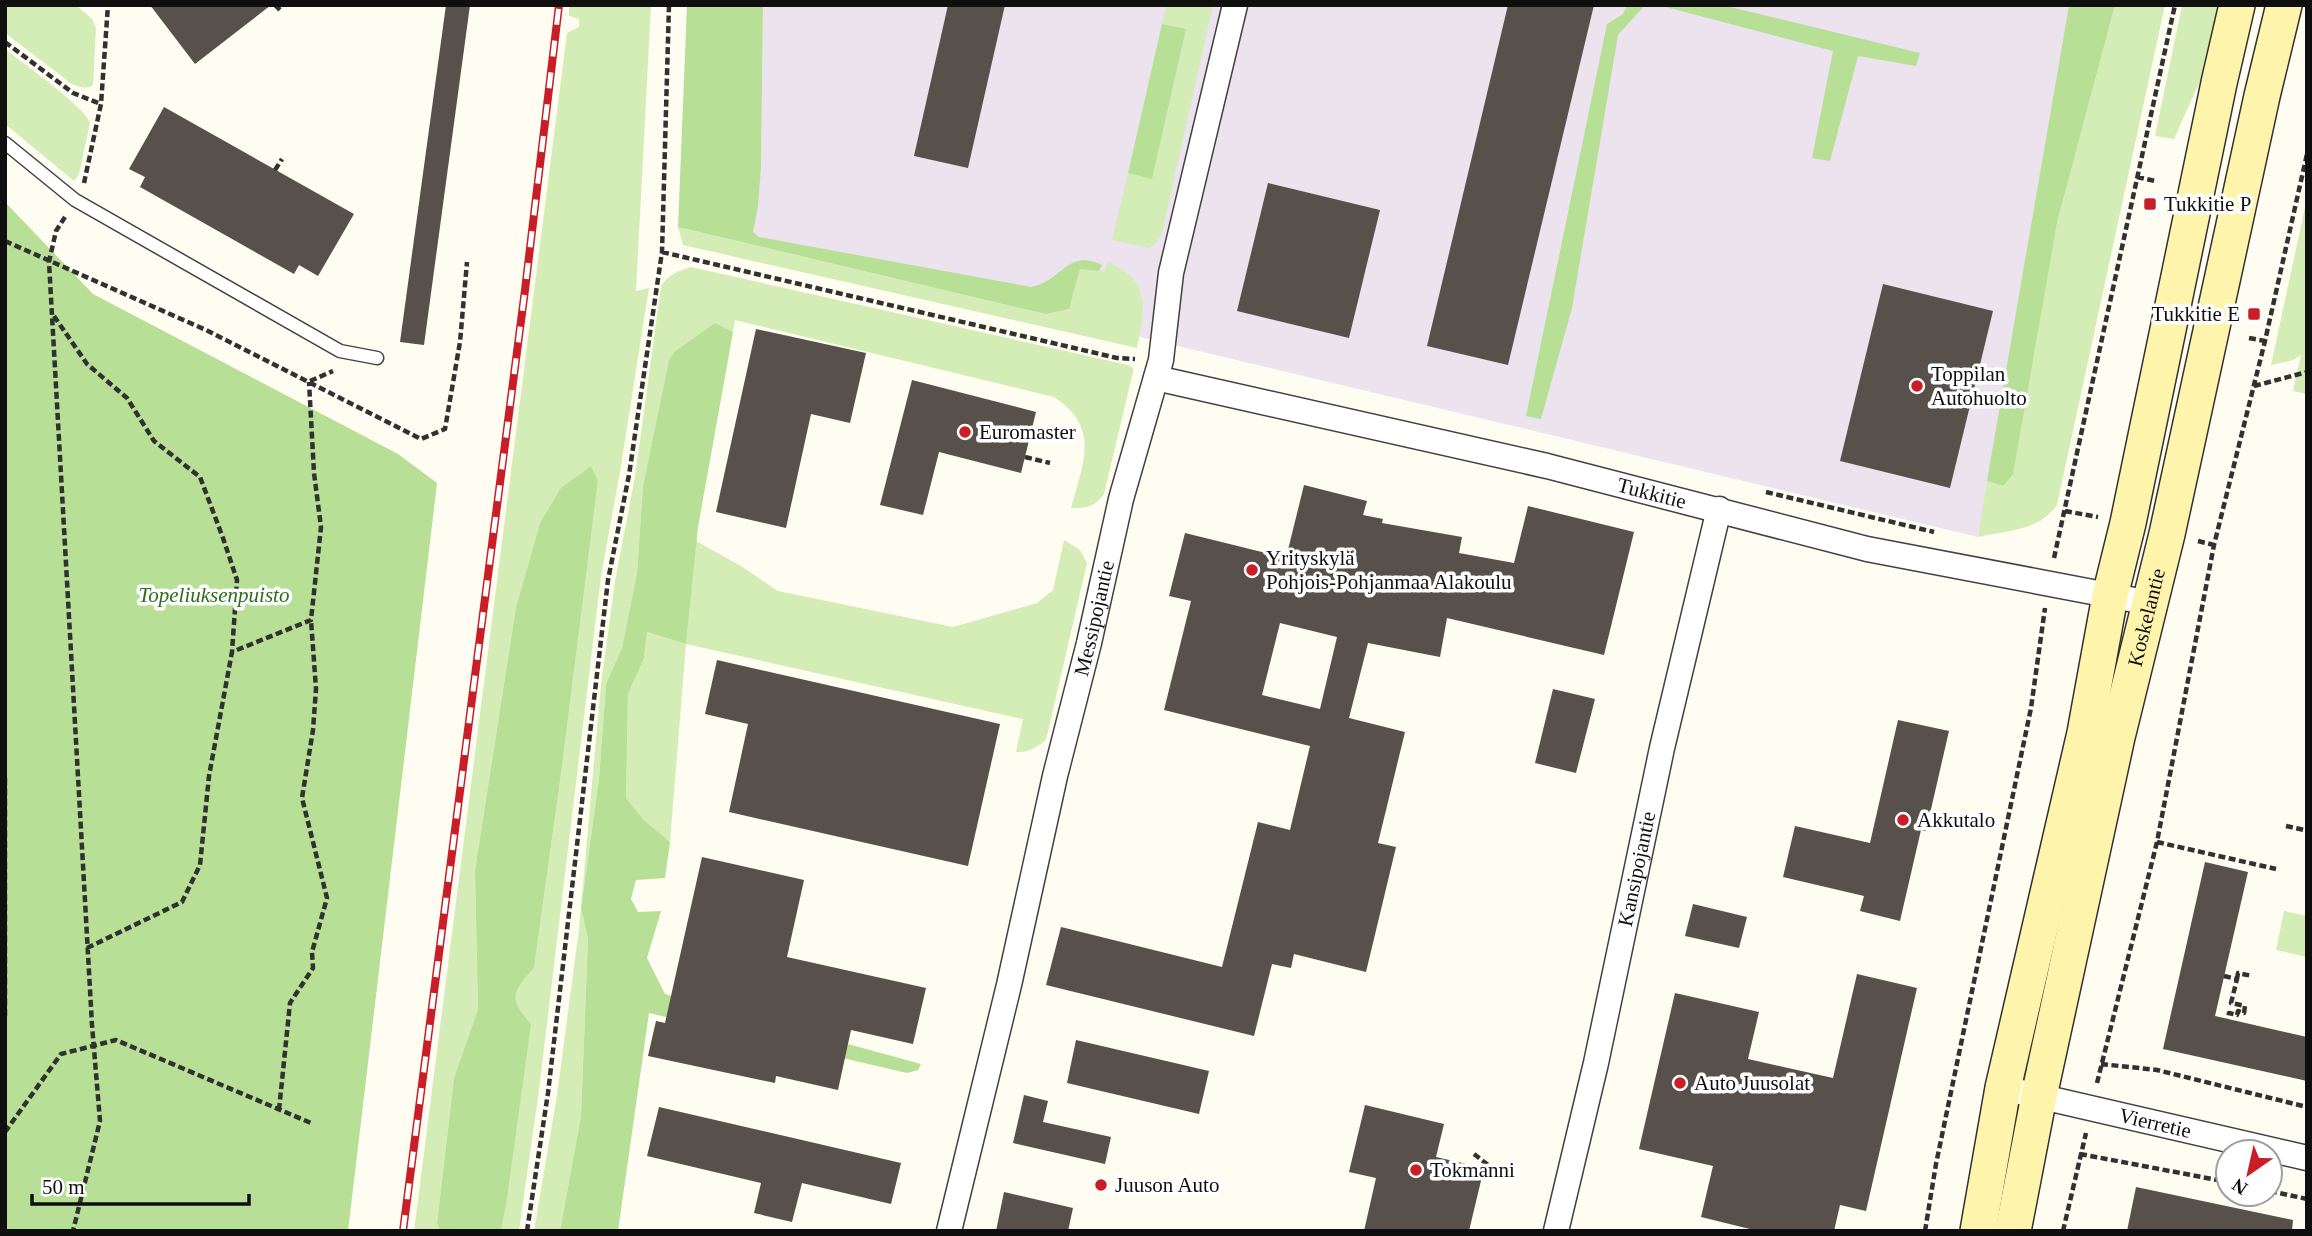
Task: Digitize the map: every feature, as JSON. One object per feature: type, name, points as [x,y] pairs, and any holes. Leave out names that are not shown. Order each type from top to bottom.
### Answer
[{"type":"main road","name":"Koskelantie","points":[[1978,1231],[2003,1088],[2085,733],[2110,596],[2128,523],[2237,5]]},
{"type":"main road","name":"Koskelantie","points":[[2013,1231],[2039,1096],[2117,737],[2150,603],[2284,5]]},
{"type":"street","name":"Messipojantie","points":[[949,1231],[1009,985],[1055,776],[1121,499],[1161,360],[1171,273],[1235,5]]},
{"type":"street","name":"Tukkitie","points":[[1156,378],[1547,466],[1867,549],[2150,603]]},
{"type":"street","name":"Kansipojantie","points":[[1556,1231],[1596,1062],[1662,748],[1719,509]]},
{"type":"street","name":"Vierretie","points":[[2003,1088],[2307,1158]]},
{"type":"lane","points":[[5,143],[75,200],[340,351],[377,358]]},
{"type":"path","points":[[73,1231],[100,1121],[87,948],[50,262],[56,231],[84,185],[102,104],[108,5]]},
{"type":"path","points":[[275,5],[281,11]]},
{"type":"path","points":[[527,1231],[548,1093],[608,580],[629,475],[662,252],[669,5]]},
{"type":"path","points":[[1925,1231],[1936,1164],[2031,708],[2048,583],[2175,5]]},
{"type":"path","points":[[5,43],[73,93],[102,104]]},
{"type":"path","points":[[2063,1231],[2101,1064],[2157,842],[2214,545],[2265,341],[2307,154]]},
{"type":"path","points":[[275,170],[282,159]]},
{"type":"path","points":[[2137,177],[2155,181]]},
{"type":"path","points":[[5,241],[206,330],[421,439],[445,429],[460,342],[467,262]]},
{"type":"path","points":[[52,313],[86,364],[127,398],[154,442],[200,477],[237,580],[232,652],[209,776],[200,865],[182,902],[87,948]]},
{"type":"path","points":[[2249,338],[2265,341]]},
{"type":"path","points":[[2254,386],[2307,372]]},
{"type":"path","points":[[279,1110],[290,1003],[313,968],[312,952],[327,898],[302,798],[313,730],[316,689],[311,620],[321,527],[314,473],[309,382]]},
{"type":"path","points":[[1025,457],[1050,463]]},
{"type":"path","points":[[232,652],[311,620]]},
{"type":"path","points":[[5,778],[5,1016]]},
{"type":"path","points":[[2286,826],[2304,831]]},
{"type":"path","points":[[2157,842],[2276,869]]},
{"type":"path","points":[[2231,1003],[2245,1006],[2244,1013],[2238,1011],[2237,1015],[2228,1016],[2231,1003],[2237,979],[2238,974],[2252,976]]},
{"type":"path","points":[[2224,976],[2237,979]]},
{"type":"path","points":[[5,1132],[61,1054],[116,1040],[311,1123]]},
{"type":"path","points":[[2101,1064],[2157,1070],[2307,1107]]},
{"type":"path","points":[[1474,1154],[1506,1179]]},
{"type":"path","points":[[2080,1154],[2214,1179]]},
{"type":"path","points":[[2284,1194],[2307,1199]]},
{"type":"shaded area","points":[[763,5],[2069,5],[1978,537],[751,244],[761,167]]},
{"type":"green space","points":[[5,5],[76,5],[92,19],[96,28],[93,85],[85,88],[72,84],[5,33]]},
{"type":"green space","points":[[569,5],[651,5],[636,291],[649,288],[601,576],[539,1090],[519,1231],[501,1231],[506,1205],[522,1015],[515,994],[519,984],[534,968],[598,481],[591,467],[540,523],[516,607],[475,870],[478,1009],[454,1078],[437,1223],[440,1231],[414,1231],[567,33],[579,27],[579,19],[569,16]]},
{"type":"green space","points":[[687,5],[763,5],[761,167],[753,232],[759,237],[1031,287],[1042,284],[1065,267],[1081,260],[1102,265],[1099,271],[1080,269],[1069,309],[1046,314],[678,227]]},
{"type":"green space","points":[[1167,5],[1213,5],[1162,233],[1149,248],[1112,240],[1128,173],[1152,178],[1186,30],[1162,24]]},
{"type":"green space","points":[[1627,5],[1645,5],[1618,35],[1572,308],[1541,419],[1526,416],[1607,24],[1623,14]]},
{"type":"green space","points":[[1658,5],[1722,5],[1920,53],[1916,66],[1858,56],[1830,161],[1812,158],[1833,51]]},
{"type":"green space","points":[[2069,5],[2115,5],[2057,223],[2013,474],[2003,486],[1987,481]]},
{"type":"green space","points":[[2115,5],[2165,5],[2057,505],[2050,514],[2031,525],[1978,537],[1987,481],[2003,486],[2057,223]]},
{"type":"green space","points":[[2182,5],[2226,5],[2204,72],[2174,139],[2155,136]]},
{"type":"green space","points":[[1162,24],[1186,29],[1152,179],[1128,173]]},
{"type":"green space","points":[[5,49],[66,96],[90,123],[79,174],[74,181],[5,124]]},
{"type":"green space","points":[[2307,198],[2307,394],[2293,391],[2301,355],[2293,360],[2271,365]]},
{"type":"green space","name":"Topeliuksenpuisto","points":[[5,202],[93,294],[398,454],[437,483],[348,1231],[5,1231]]},
{"type":"green space","points":[[678,227],[1046,314],[1069,309],[1080,268],[1104,272],[1108,261],[1135,281],[1142,297],[1143,314],[1137,348],[683,245]]},
{"type":"green space","points":[[691,267],[1128,365],[1133,368],[1133,372],[1104,494],[1090,506],[1071,508],[1085,447],[1078,421],[1069,409],[1054,397],[735,320],[733,332],[715,324],[674,352],[669,361],[643,486],[637,573],[622,648],[606,684],[599,779],[581,908],[588,939],[581,1116],[560,1231],[534,1231],[557,1095],[579,929],[601,684],[615,581],[635,477],[661,286],[674,274]]},
{"type":"green space","points":[[715,323],[733,332],[698,527],[686,644],[647,632],[644,658],[628,694],[626,798],[644,820],[670,842],[665,878],[636,880],[631,899],[638,912],[661,911],[647,958],[665,994],[921,1064],[918,1070],[907,1073],[649,1013],[618,1231],[560,1231],[581,1116],[588,939],[581,908],[599,779],[606,684],[622,648],[637,573],[643,486],[669,360],[674,352]]},
{"type":"green space","points":[[591,466],[598,481],[534,968],[517,989],[516,995],[519,1008],[531,1024],[501,1231],[440,1231],[437,1223],[454,1078],[478,1009],[475,870],[516,607],[540,523],[561,488]]},
{"type":"green space","points":[[1064,540],[1080,550],[1087,563],[1046,740],[1025,752],[1016,752],[1023,719],[686,644],[696,541],[778,591],[953,627],[1037,603],[1053,590]]},
{"type":"green space","points":[[647,632],[686,644],[670,842],[644,820],[626,798],[628,694],[644,658]]},
{"type":"green space","points":[[2284,911],[2307,916],[2307,957],[2276,950]]},
{"type":"building","points":[[150,5],[271,5],[195,64]]},
{"type":"building","points":[[446,5],[470,5],[424,345],[400,342]]},
{"type":"building","points":[[948,5],[1005,5],[968,168],[914,156]]},
{"type":"building","points":[[1508,5],[1594,5],[1508,365],[1427,346]]},
{"type":"building","points":[[164,107],[354,214],[318,276],[299,265],[294,274],[140,187],[145,177],[129,169]]},
{"type":"building","points":[[1268,183],[1380,210],[1349,338],[1237,311]]},
{"type":"building","name":"Toppilan Autohuolto","points":[[1883,284],[1993,311],[1950,488],[1840,461]]},
{"type":"building","points":[[756,329],[866,353],[850,423],[811,414],[786,528],[716,512]]},
{"type":"building","name":"Euromaster","points":[[912,380],[1036,412],[1021,473],[939,452],[923,515],[880,505]]},
{"type":"building","points":[[1304,485],[1367,501],[1363,515],[1383,519],[1382,523],[1462,537],[1459,553],[1514,563],[1528,506],[1634,532],[1604,655],[1447,618],[1440,657],[1368,643],[1349,718],[1405,732],[1378,843],[1396,847],[1366,972],[1294,954],[1291,968],[1272,964],[1254,1036],[1046,985],[1061,927],[1222,967],[1258,822],[1290,830],[1310,746],[1164,710],[1191,601],[1169,596],[1185,533],[1286,558]],"holes":[[[1280,623],[1337,637],[1320,709],[1262,695]]]},
{"type":"building","points":[[717,660],[1000,724],[968,866],[729,812],[748,724],[705,714]]},
{"type":"building","points":[[1553,689],[1595,699],[1576,773],[1535,763]]},
{"type":"building","name":"Akkutalo","points":[[1898,720],[1949,731],[1926,831],[1921,830],[1900,921],[1860,911],[1864,896],[1783,877],[1795,826],[1870,843]]},
{"type":"building","points":[[702,857],[804,880],[787,957],[926,988],[913,1044],[851,1030],[838,1090],[776,1076],[775,1083],[648,1056],[656,1021],[665,1023]]},
{"type":"building","points":[[2205,862],[2248,872],[2215,1016],[2307,1037],[2307,1081],[2163,1049]]},
{"type":"building","points":[[1693,904],[1747,917],[1739,948],[1685,936]]},
{"type":"building","points":[[1857,974],[1917,988],[1866,1211],[1840,1205],[1834,1231],[1758,1231],[1701,1217],[1713,1166],[1639,1149],[1675,993],[1759,1012],[1748,1059],[1833,1078]]},
{"type":"building","points":[[1076,1040],[1209,1071],[1199,1114],[1067,1083]]},
{"type":"building","points":[[1024,1095],[1048,1101],[1043,1122],[1111,1137],[1105,1164],[1013,1143]]},
{"type":"building","name":"Tokmanni","points":[[1365,1105],[1444,1124],[1436,1157],[1484,1168],[1469,1231],[1364,1231],[1376,1178],[1349,1172]]},
{"type":"building","points":[[659,1107],[901,1163],[891,1204],[802,1183],[792,1222],[754,1213],[761,1183],[647,1156]]},
{"type":"building","points":[[2136,1187],[2214,1203],[2214,1208],[2236,1208],[2293,1220],[2292,1231],[2127,1231]]},
{"type":"building","points":[[1004,1192],[1073,1208],[1068,1231],[996,1231]]},
{"type":"railway","points":[[403,1231],[525,290],[559,5]]},
{"type":"place","name":"Tukkitie P","points":[[2150,204]]},
{"type":"place","name":"Tukkitie E","points":[[2254,314]]},
{"type":"place","name":"Toppilan Autohuolto","points":[[1917,386]]},
{"type":"place","name":"Euromaster","points":[[965,432]]},
{"type":"place","name":"Yrityskylä Pohjois-Pohjanmaa Alakoulu","points":[[1252,570]]},
{"type":"place","name":"Akkutalo","points":[[1903,820]]},
{"type":"place","name":"Auto Juusolat","points":[[1680,1083]]},
{"type":"place","name":"Tokmanni","points":[[1416,1170]]},
{"type":"place","name":"Juuson Auto","points":[[1101,1185]]}]
